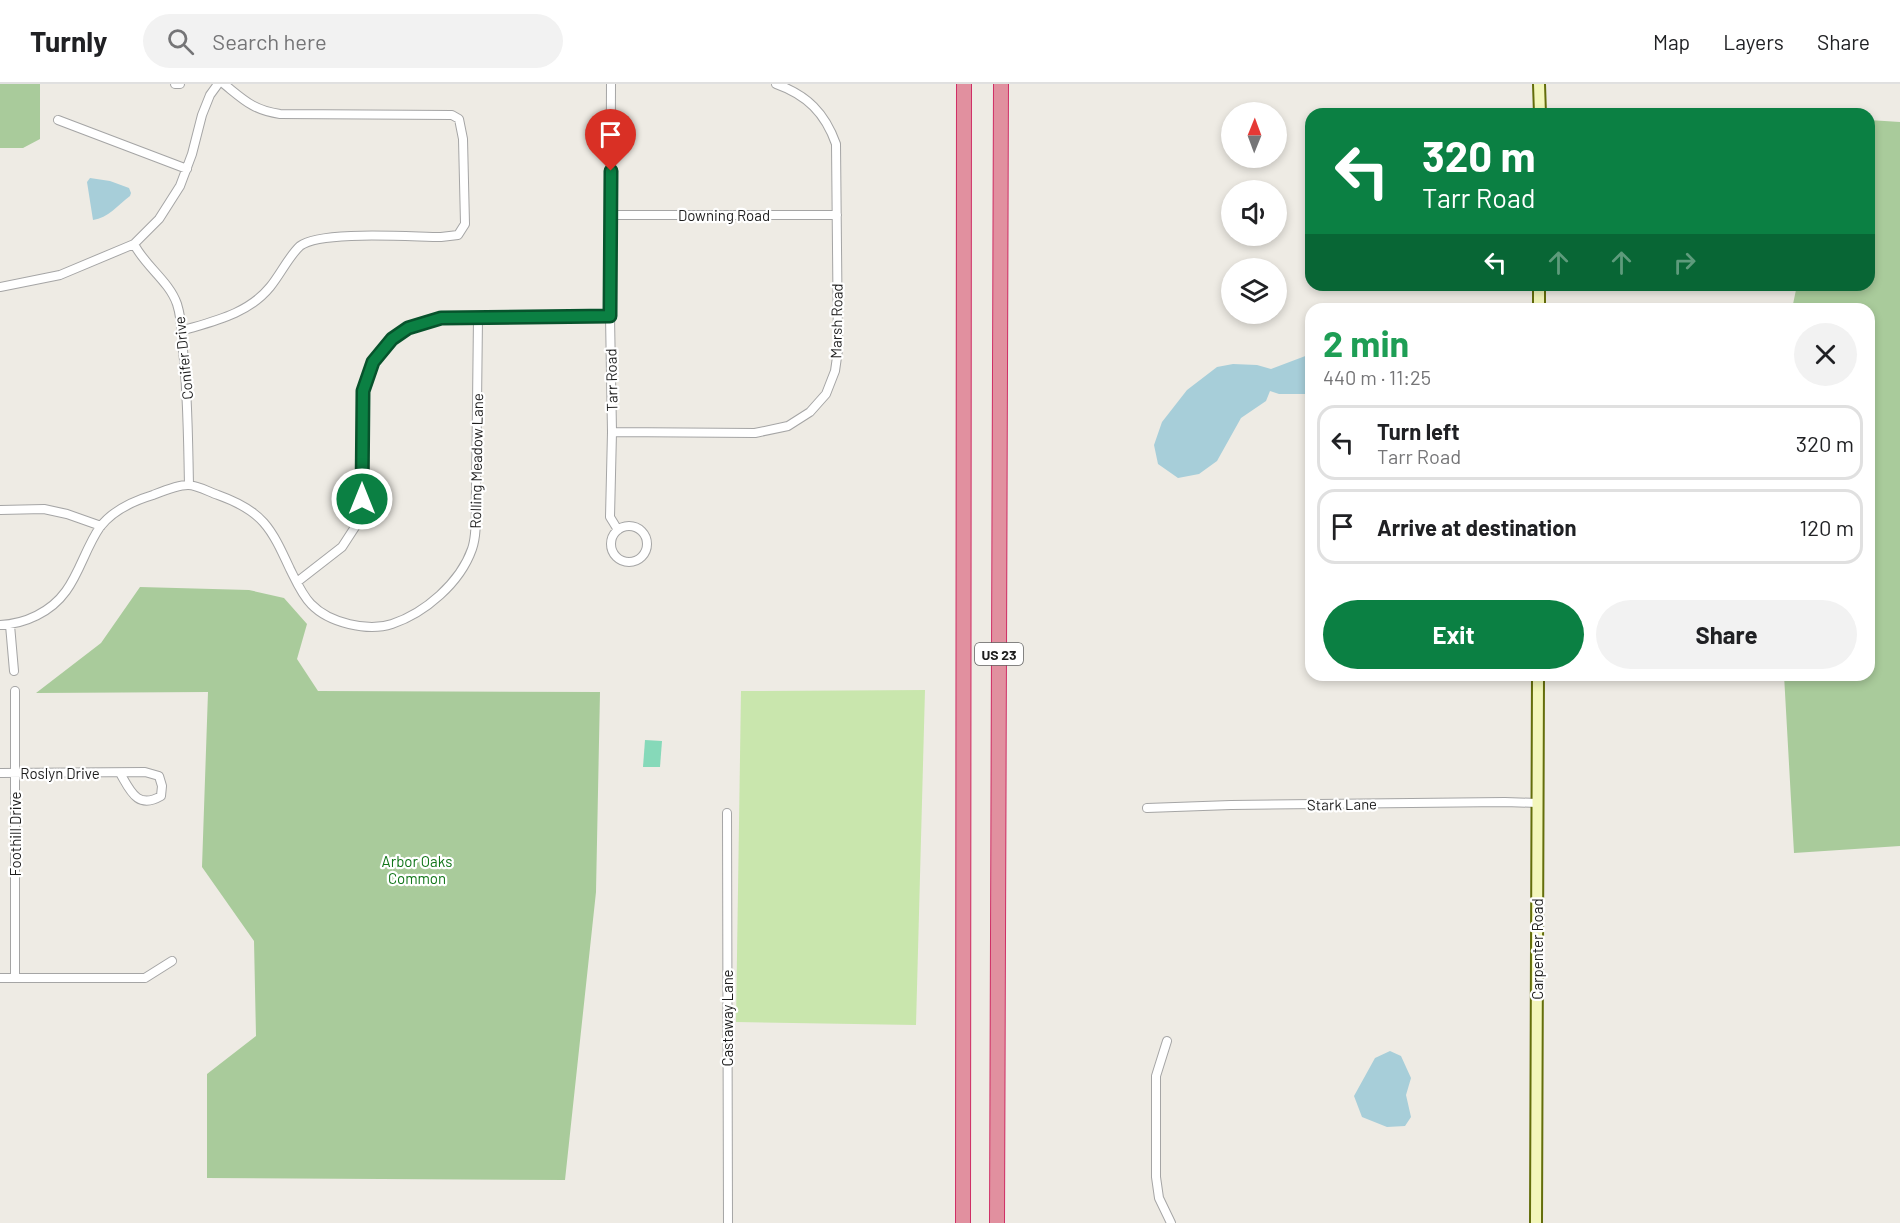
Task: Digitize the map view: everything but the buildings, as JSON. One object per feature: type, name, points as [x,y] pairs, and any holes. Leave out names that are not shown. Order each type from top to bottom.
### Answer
[{"type":"highway","name":"US 23","points":[[963,1223],[964,84]]},
{"type":"highway","name":"US 23","points":[[997,1223],[1001,84]]},
{"type":"main road","points":[[1539,84],[1540,108]]},
{"type":"main road","name":"Carpenter Road","points":[[1536,1223],[1538,681]]},
{"type":"street","points":[[175,84],[180,84]]},
{"type":"street","points":[[0,287],[60,275],[134,244],[159,219],[180,186],[192,154],[202,115],[210,95],[218,84]]},
{"type":"street","points":[[181,331],[222,319],[248,307],[268,289],[301,245],[327,237],[458,235],[465,224],[463,139],[459,119],[452,115],[264,112],[248,105],[224,84]]},
{"type":"street","name":"Tarr Road","points":[[611,84],[612,432],[610,517],[618,530]]},
{"type":"street","name":"Marsh Road","points":[[612,432],[755,433],[788,426],[810,412],[826,394],[835,370],[838,350],[836,144],[831,129],[817,109],[792,87],[776,84]]},
{"type":"street","points":[[58,120],[187,169]]},
{"type":"street","name":"Downing Road","points":[[612,215],[837,215]]},
{"type":"street","name":"Conifer Drive","points":[[134,244],[168,288],[177,304],[188,414],[189,485]]},
{"type":"street","points":[[297,582],[334,555],[350,537],[355,527],[362,499],[363,391],[373,362],[392,339],[408,328],[441,318],[610,316]]},
{"type":"street","name":"Rolling Meadow Lane","points":[[189,485],[238,502],[257,514],[277,541],[297,582],[312,605],[325,614],[342,622],[375,627],[405,619],[439,595],[457,576],[473,547],[478,318]]},
{"type":"street","points":[[0,625],[10,625],[41,615],[66,592],[101,526],[129,502],[189,485]]},
{"type":"street","points":[[0,510],[44,509],[101,526]]},
{"type":"street","points":[[623,527],[634,527],[643,534],[646,539],[646,550],[638,560],[627,562],[616,557],[611,540],[618,530],[623,527]]},
{"type":"street","points":[[10,625],[14,671]]},
{"type":"street","name":"Foothill Drive","points":[[15,691],[15,977]]},
{"type":"street","name":"Roslyn Drive","points":[[0,773],[145,772],[159,776],[162,786],[161,796],[154,800],[142,800],[133,796],[120,773]]},
{"type":"street","name":"Stark Lane","points":[[1147,808],[1266,804],[1537,803]]},
{"type":"street","name":"Castaway Lane","points":[[727,813],[728,1223]]},
{"type":"street","points":[[0,978],[145,978],[172,961]]},
{"type":"street","points":[[1167,1041],[1156,1076],[1156,1177],[1159,1198],[1171,1223]]},
{"type":"green space","points":[[0,84],[40,84],[40,139],[23,148],[0,148]]},
{"type":"green space","points":[[1875,120],[1900,122],[1900,846],[1794,853],[1784,681],[1875,681],[1875,303],[1793,303],[1796,291],[1875,291]]},
{"type":"green space","name":"Arbor Oaks Common","points":[[140,587],[249,590],[284,598],[307,624],[297,659],[318,691],[600,692],[596,892],[565,1180],[207,1178],[207,1074],[256,1036],[254,941],[202,867],[208,692],[36,693],[101,643]]},
{"type":"green space","points":[[925,690],[916,1025],[736,1022],[741,691]]},
{"type":"green space","points":[[645,740],[662,741],[660,767],[643,767]]},
{"type":"water","points":[[90,178],[110,181],[129,188],[130,196],[108,214],[93,220],[87,182]]},
{"type":"water","points":[[1305,356],[1305,394],[1279,394],[1270,391],[1266,401],[1241,418],[1217,461],[1199,474],[1178,478],[1158,464],[1154,445],[1162,422],[1187,390],[1217,367],[1233,364],[1257,365],[1271,369]]},
{"type":"water","points":[[1390,1051],[1401,1056],[1411,1078],[1406,1095],[1411,1117],[1405,1126],[1387,1127],[1362,1117],[1354,1096],[1375,1058]]},
{"type":"route","points":[[362,499],[363,391],[373,362],[392,339],[408,328],[441,318],[610,316],[611,171]]}]
